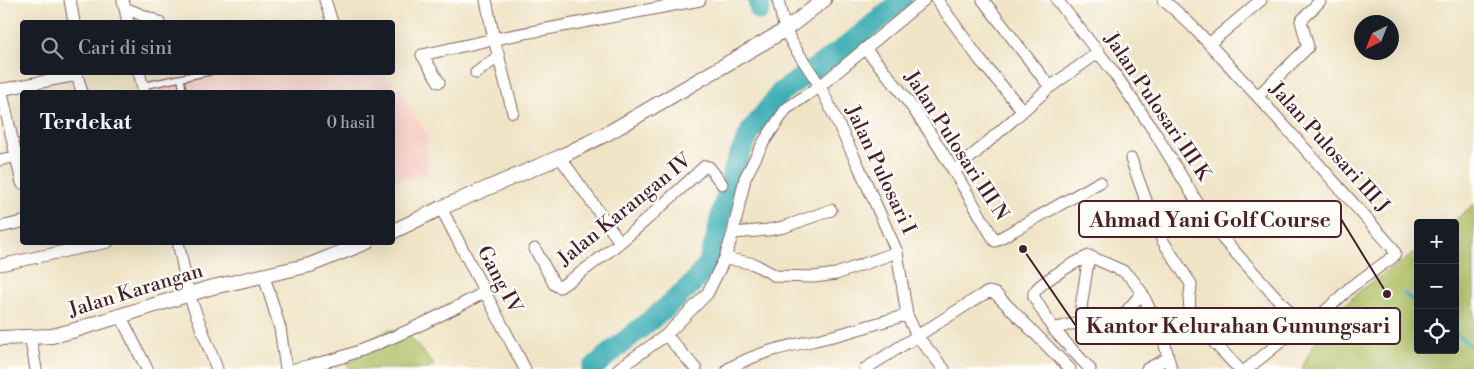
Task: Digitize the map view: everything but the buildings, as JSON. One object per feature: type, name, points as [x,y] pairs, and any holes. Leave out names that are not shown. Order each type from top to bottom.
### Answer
[{"type":"street","points":[[70,0],[74,20]]},
{"type":"street","points":[[325,0],[331,20]]},
{"type":"street","points":[[486,0],[513,112]]},
{"type":"street","points":[[439,82],[422,56],[494,39],[700,0]]},
{"type":"street","name":"Jalan Pulosari I","points":[[778,0],[786,30],[814,77],[860,167],[897,252],[907,316],[917,336],[944,369]]},
{"type":"street","points":[[395,231],[441,208],[560,157],[624,124],[786,30],[824,0]]},
{"type":"street","points":[[618,369],[666,335],[707,294],[725,258],[733,233],[745,178],[763,143],[790,105],[814,77],[866,50],[924,0]]},
{"type":"street","points":[[937,0],[980,60],[1023,111]]},
{"type":"street","points":[[983,0],[1050,87]]},
{"type":"street","name":"Jalan Pulosari III K","points":[[1057,0],[1099,52],[1154,131],[1203,212],[1223,239],[1286,308],[1301,328]]},
{"type":"street","name":"Jalan Pulosari III J","points":[[1163,0],[1184,17],[1258,96],[1327,172],[1356,208],[1392,246],[1395,253],[1393,257],[1352,286],[1319,317],[1301,328],[1247,369]]},
{"type":"street","points":[[1210,44],[1261,0]]},
{"type":"street","points":[[1258,96],[1308,47],[1301,21],[1320,1]]},
{"type":"street","points":[[124,4],[128,20]]},
{"type":"street","points":[[124,4],[155,20]]},
{"type":"street","name":"Jalan Pulosari III N","points":[[866,50],[909,103],[954,171],[995,241],[1100,182]]},
{"type":"street","points":[[954,171],[1050,87],[1099,52]]},
{"type":"street","points":[[476,73],[499,56]]},
{"type":"street","points":[[0,160],[20,156],[1,90],[38,77],[77,75],[81,90]]},
{"type":"street","points":[[560,157],[620,242]]},
{"type":"street","points":[[1132,159],[1153,220],[1164,243],[1191,284],[1189,304],[1192,313],[1210,338],[1240,369]]},
{"type":"street","name":"Jalan Karangan IV","points":[[536,249],[554,284],[559,287],[583,272],[620,242],[661,208],[705,166],[709,167],[722,184]]},
{"type":"street","name":"Gang IV","points":[[441,208],[524,369]]},
{"type":"street","points":[[733,233],[784,227],[806,221],[831,210]]},
{"type":"street","points":[[0,227],[20,222]]},
{"type":"street","points":[[0,265],[94,245]]},
{"type":"street","points":[[179,245],[190,295],[217,369]]},
{"type":"street","name":"Jalan Karangan","points":[[0,338],[52,336],[120,318],[209,288],[310,265],[360,245]]},
{"type":"street","points":[[725,258],[754,264],[776,276],[814,277],[836,274],[897,252]]},
{"type":"street","points":[[1089,256],[1123,271],[1142,293],[1163,337],[1169,364],[1147,369]]},
{"type":"street","points":[[1087,322],[1081,308],[1089,256]]},
{"type":"street","points":[[1089,256],[1077,262],[1035,292],[1034,298],[1053,329],[1090,369]]},
{"type":"street","points":[[264,276],[280,328],[286,369]]},
{"type":"street","points":[[294,369],[342,357],[408,331],[485,292]]},
{"type":"street","points":[[864,369],[989,292],[996,294],[1070,369]]},
{"type":"street","points":[[1053,329],[1074,323],[1087,322],[1114,326],[1142,293]]},
{"type":"street","points":[[728,369],[743,360],[772,349],[836,335],[907,316]]},
{"type":"street","points":[[120,318],[147,369]]},
{"type":"street","points":[[666,335],[696,369]]},
{"type":"street","points":[[30,336],[36,369]]},
{"type":"street","points":[[342,357],[345,369]]},
{"type":"lane","points":[[142,80],[181,79],[197,75]]},
{"type":"lane","points":[[181,79],[183,90]]},
{"type":"shaded area","points":[[213,75],[385,75],[400,89],[427,136],[428,173],[395,181],[395,90],[158,90],[157,87]]},
{"type":"green space","points":[[1474,204],[1474,369],[1302,369],[1314,344],[1339,311],[1370,283],[1414,253],[1414,354],[1459,354],[1459,219],[1456,219]]},
{"type":"green space","points":[[388,330],[405,331],[434,365],[429,369],[349,369],[346,355]]},
{"type":"waterway","points":[[758,0],[760,10]]},
{"type":"waterway","points":[[592,369],[669,305],[692,284],[708,264],[736,163],[750,132],[781,92],[848,45],[902,0]]},
{"type":"waterway","points":[[1404,294],[1414,301]]},
{"type":"waterway","points":[[1459,336],[1474,348]]},
{"type":"place","name":"Kantor Kelurahan Gunungsari","points":[[1023,249]]},
{"type":"place","name":"Ahmad Yani Golf Course","points":[[1387,294]]}]
